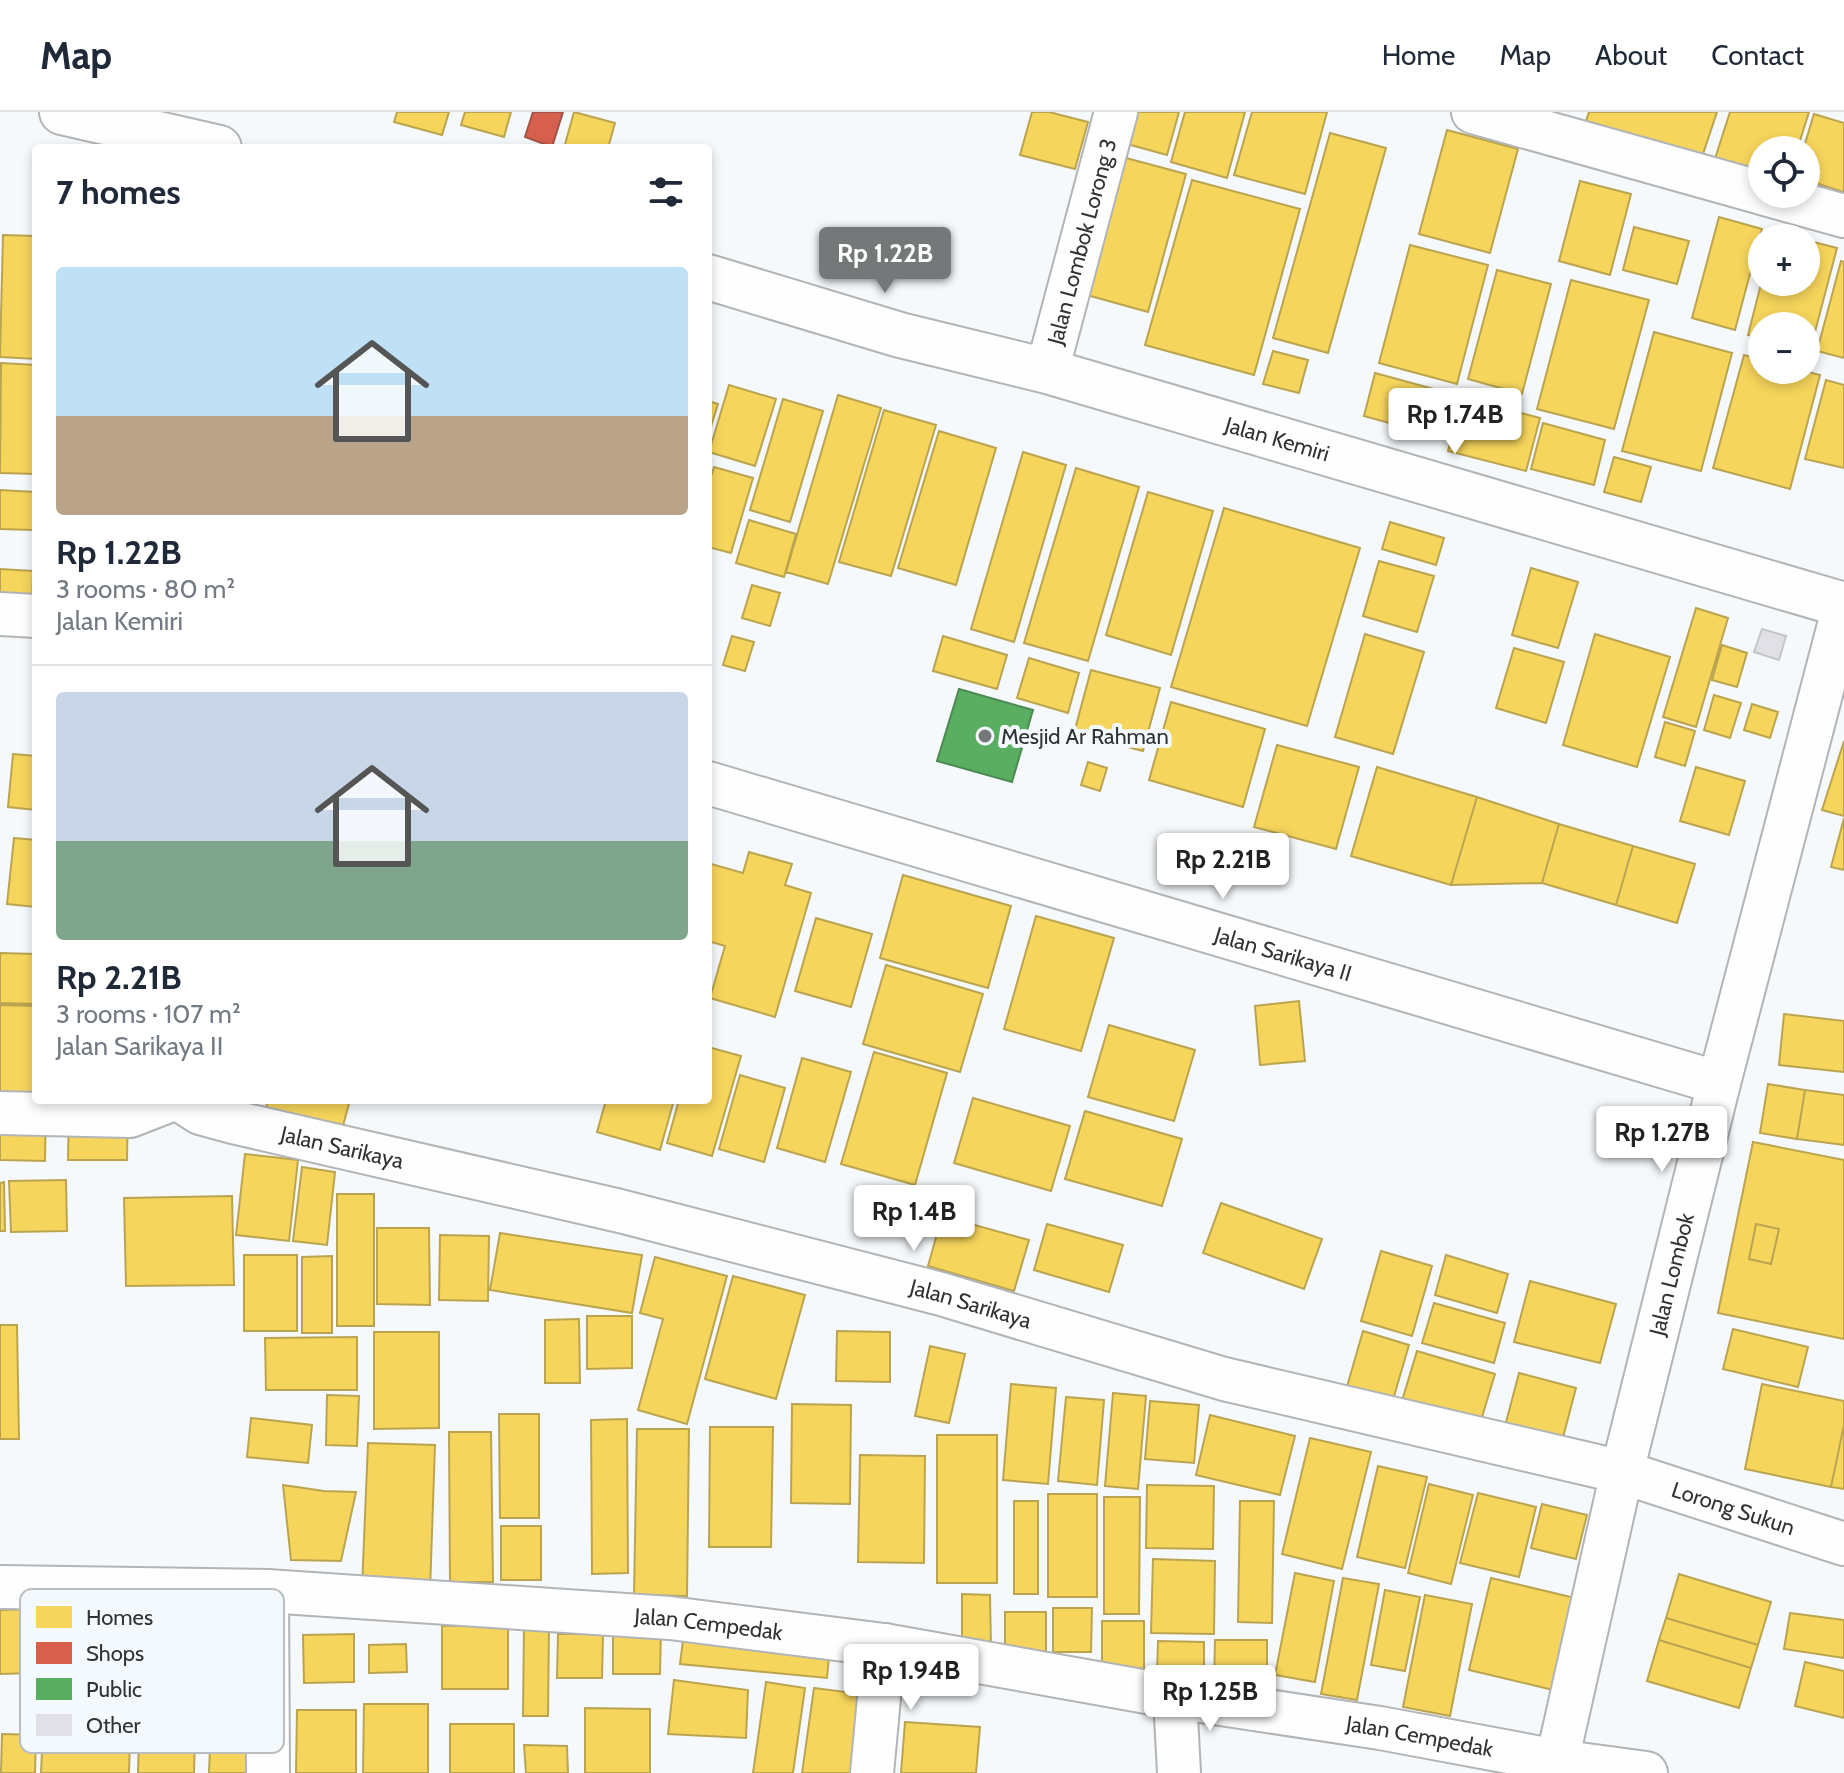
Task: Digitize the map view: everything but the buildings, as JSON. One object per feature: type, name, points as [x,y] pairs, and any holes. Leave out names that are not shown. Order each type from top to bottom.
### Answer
[{"type":"street","points":[[62,112],[202,144]]},
{"type":"street","name":"Jalan Lombok Lorong 3","points":[[1047,371],[1116,112]]},
{"type":"street","points":[[1473,112],[1748,189]]},
{"type":"street","points":[[1815,208],[1844,216]]},
{"type":"street","name":"Jalan Kemiri","points":[[712,278],[900,335],[1047,371],[1844,606]]},
{"type":"street","name":"Jalan Lombok","points":[[1557,1761],[1622,1472],[1719,1083],[1844,606]]},
{"type":"street","points":[[0,614],[32,616]]},
{"type":"street","name":"Jalan Sarikaya II","points":[[712,784],[1719,1083]]},
{"type":"street","points":[[0,1113],[130,1116],[161,1104]]},
{"type":"street","name":"Jalan Sarikaya","points":[[186,1104],[200,1113],[233,1122],[620,1211],[941,1294],[1224,1379],[1622,1472]]},
{"type":"street","name":"Lorong Sukun","points":[[1622,1472],[1844,1544]]},
{"type":"street","name":"Jalan Cempedak","points":[[0,1587],[134,1589]]},
{"type":"street","name":"Jalan Cempedak","points":[[284,1592],[670,1618],[884,1645],[1175,1697],[1646,1773]]},
{"type":"street","points":[[872,1773],[884,1645]]},
{"type":"street","points":[[1175,1697],[1179,1773]]},
{"type":"street","points":[[268,1753],[268,1773]]},
{"type":"place","name":"Mesjid Ar Rahman","points":[[985,736]]}]
